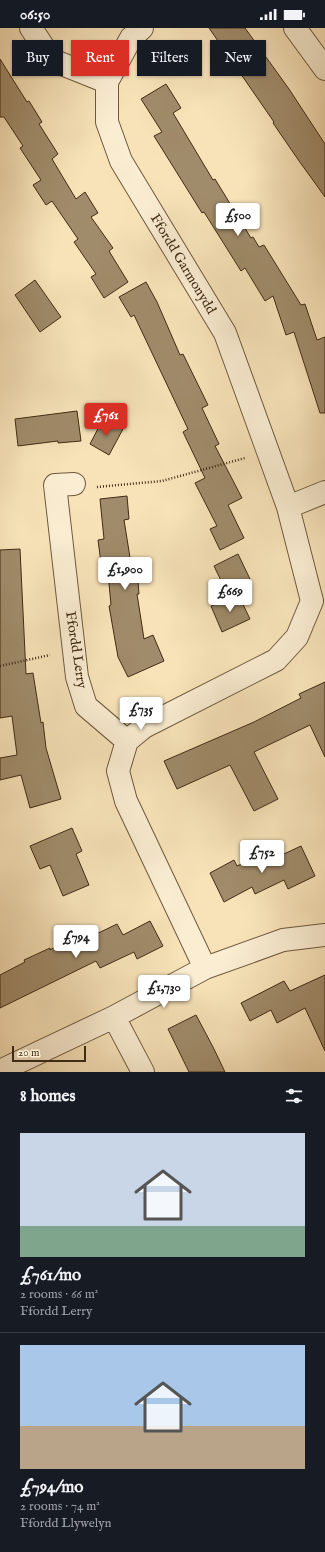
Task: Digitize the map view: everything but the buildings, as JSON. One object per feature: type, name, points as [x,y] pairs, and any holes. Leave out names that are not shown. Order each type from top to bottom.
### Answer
[{"type":"street","points":[[31,28],[52,60],[107,82]]},
{"type":"street","name":"Ffordd Garmonydd","points":[[127,741],[144,726],[276,660],[297,637],[312,601],[288,507],[224,333],[121,161],[107,122],[107,82],[131,38],[142,28]]},
{"type":"street","points":[[294,28],[325,69]]},
{"type":"street","name":"Ffordd Lerry","points":[[56,485],[77,677],[86,706],[127,741]]},
{"type":"street","points":[[288,507],[325,492]]},
{"type":"street","points":[[127,741],[118,771],[126,801],[205,968]]},
{"type":"street","points":[[0,1071],[114,1017],[205,968],[283,940],[325,935]]},
{"type":"street","points":[[114,1017],[143,1072]]},
{"type":"path","points":[[56,485],[74,490],[162,480],[268,452]]},
{"type":"path","points":[[0,666],[74,650]]}]
